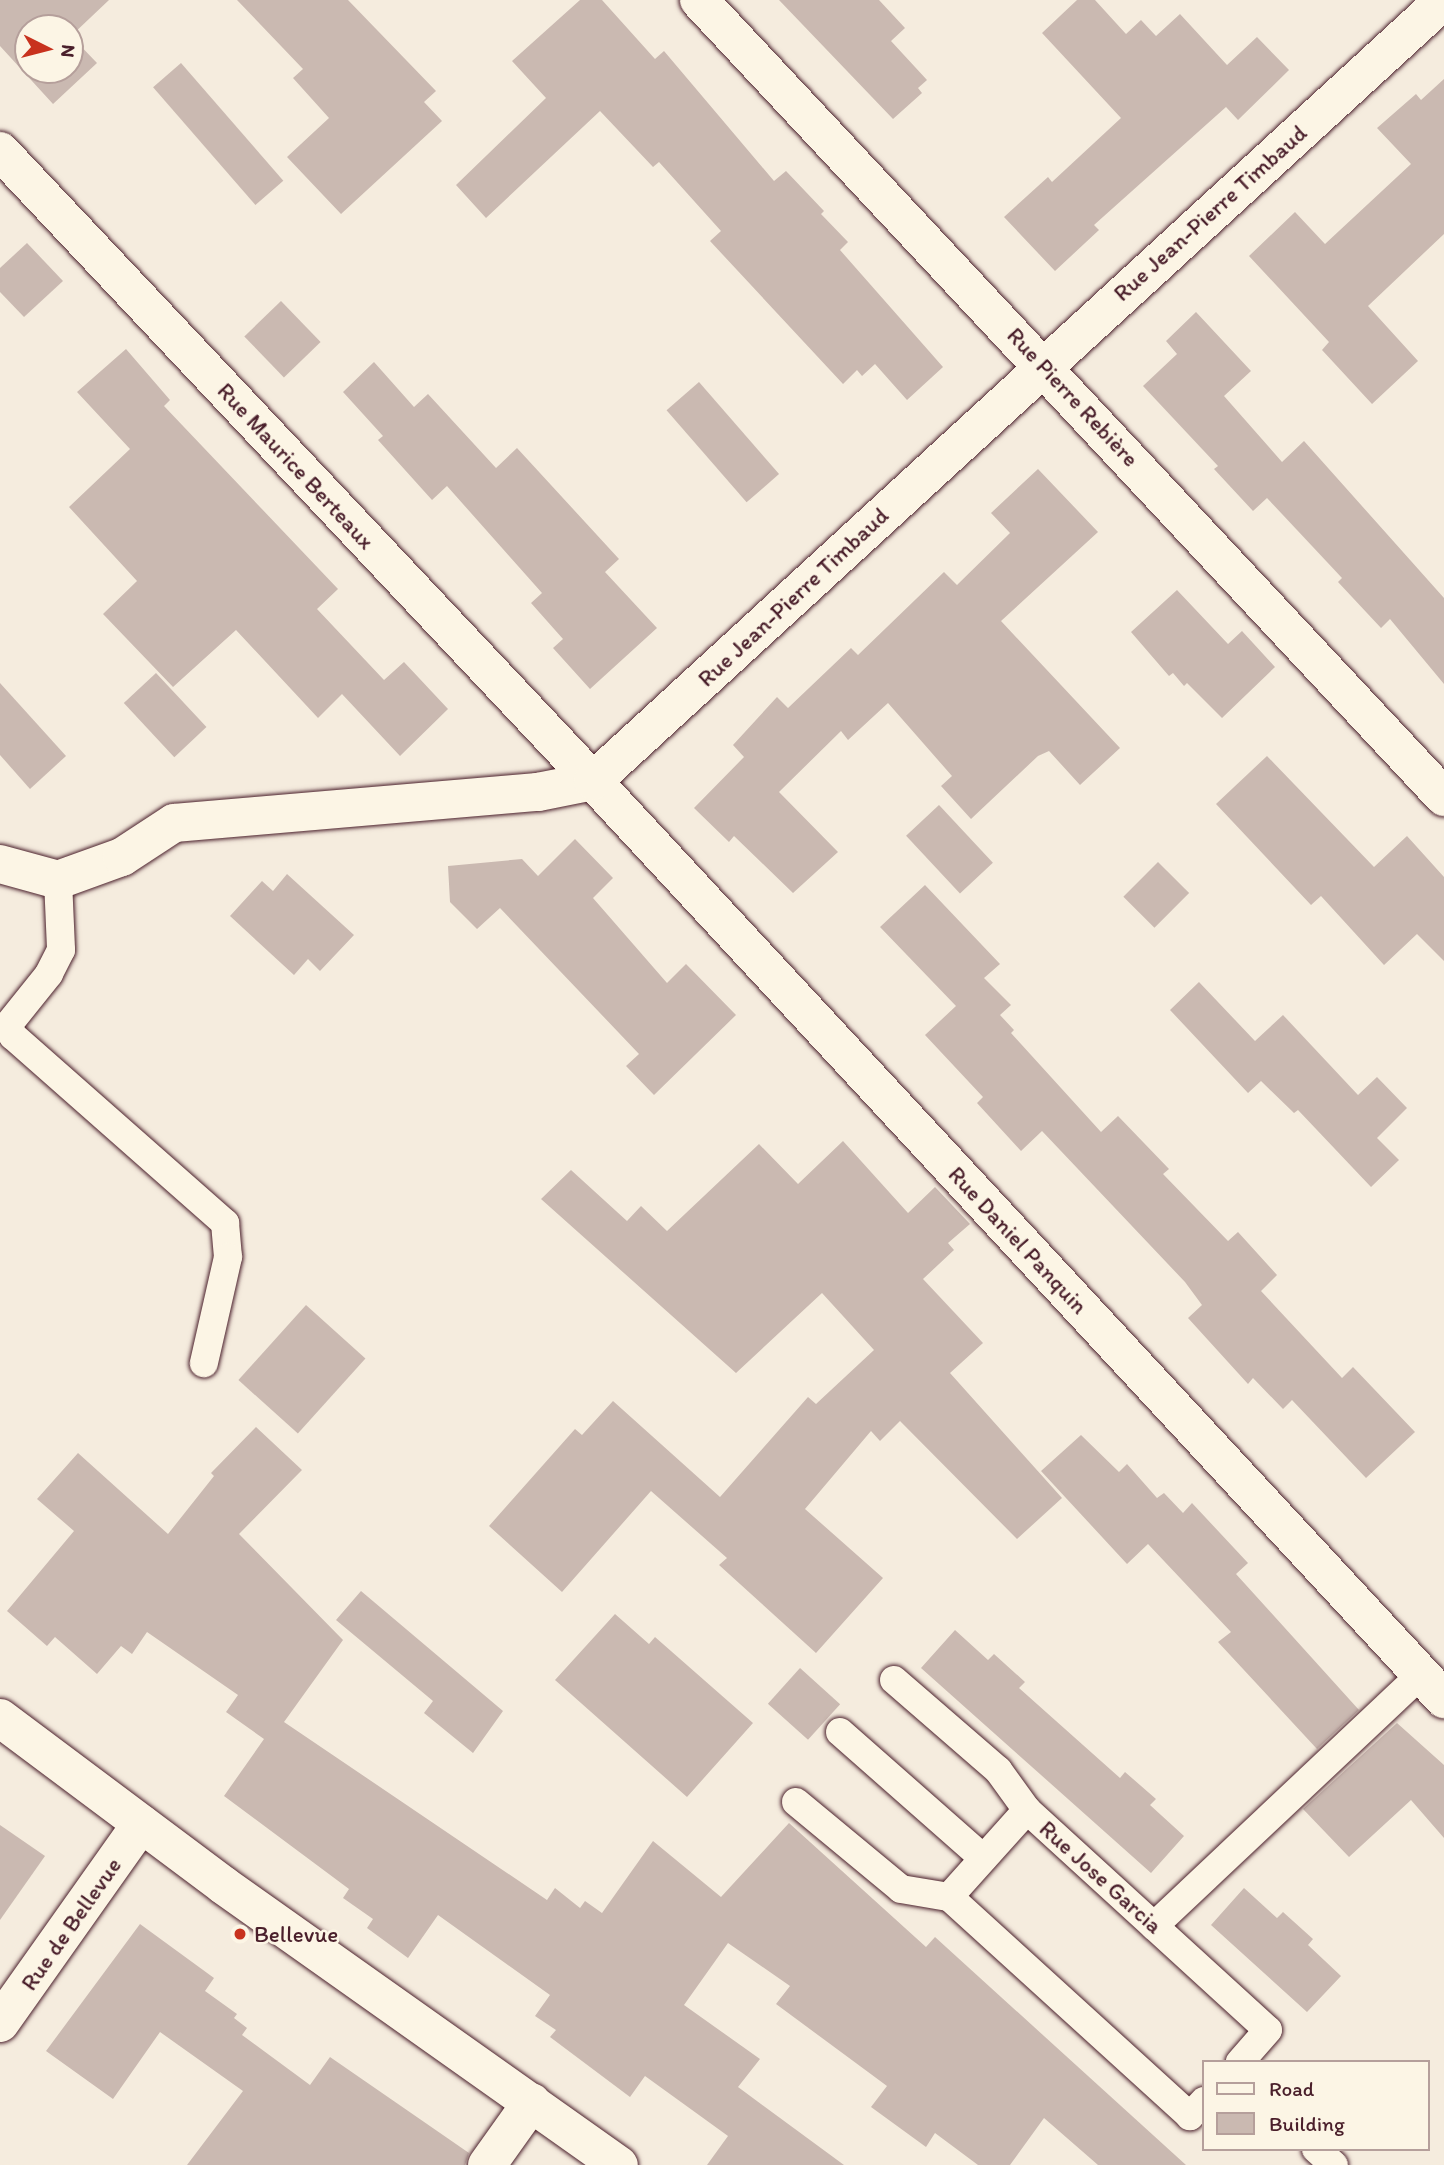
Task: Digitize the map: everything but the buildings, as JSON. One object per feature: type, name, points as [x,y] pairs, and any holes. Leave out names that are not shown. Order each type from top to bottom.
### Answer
[{"type":"street","name":"Rue Pierre Rebière","points":[[699,0],[1444,797]]},
{"type":"street","name":"Rue Jean-Pierre Timbaud","points":[[593,781],[1042,365],[1444,0]]},
{"type":"street","name":"Rue Maurice Berteaux","points":[[0,151],[593,781]]},
{"type":"street","points":[[0,864],[58,880],[122,857],[174,823],[538,792],[593,781]]},
{"type":"street","name":"Rue Daniel Panquin","points":[[593,781],[1433,1687]]},
{"type":"street","points":[[0,1718],[141,1824],[619,2165]]},
{"type":"street","name":"Rue de Bellevue","points":[[0,2023],[141,1824]]},
{"type":"street","points":[[487,2165],[532,2102]]},
{"type":"lane","points":[[58,880],[61,950],[48,974],[12,1014],[6,1043],[225,1223],[228,1257],[204,1363]]},
{"type":"lane","points":[[894,1680],[998,1770],[1027,1810]]},
{"type":"lane","points":[[1154,1926],[1433,1687]]},
{"type":"lane","points":[[839,1732],[984,1858]]},
{"type":"lane","points":[[796,1802],[901,1889],[949,1897],[1191,2116],[1202,2103]]},
{"type":"lane","name":"Rue Jose Garcia","points":[[949,1897],[1027,1810],[1268,2029],[1242,2060]]},
{"type":"lane","points":[[1318,2151],[1334,2165]]},
{"type":"place","name":"Bellevue","points":[[240,1934]]}]
